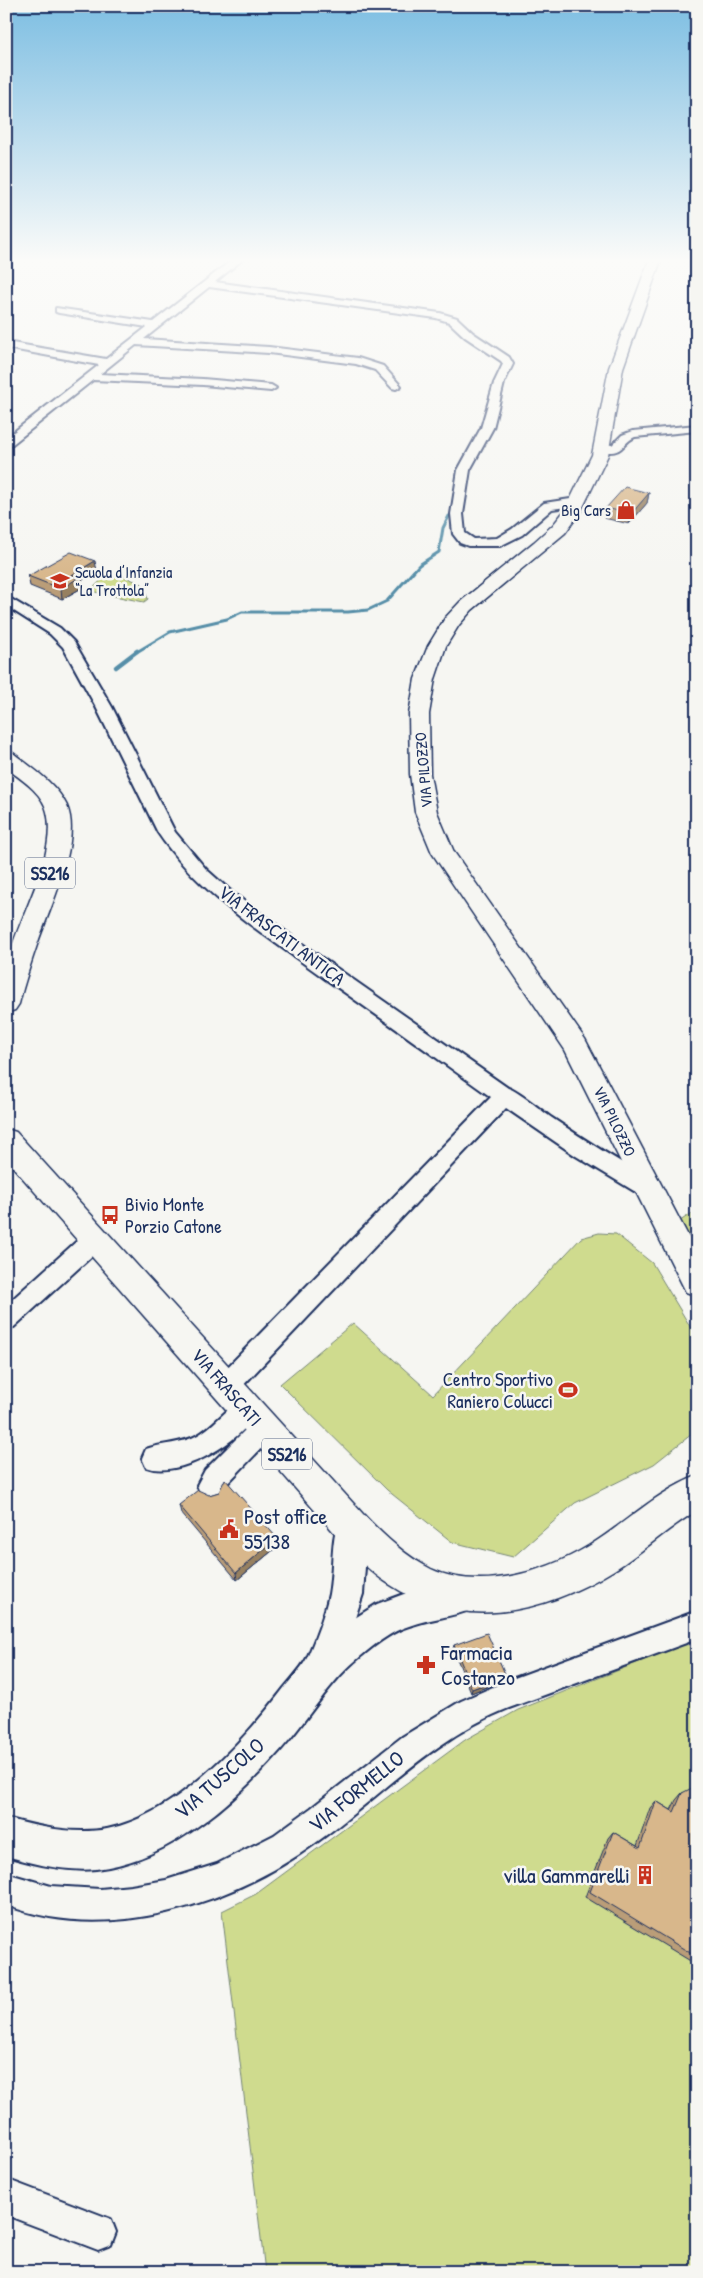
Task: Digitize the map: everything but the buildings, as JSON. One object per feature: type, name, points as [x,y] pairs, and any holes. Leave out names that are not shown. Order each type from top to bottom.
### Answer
[{"type":"main road","name":"VIA PILOZZO","points":[[617,366],[602,448],[570,516],[559,529],[466,606],[451,622],[441,638],[431,661],[420,704],[418,728],[421,787],[430,824],[443,853],[569,1034],[596,1080],[647,1188],[697,1283]]},
{"type":"main road","name":"SS216","points":[[6,757],[52,799],[58,811],[59,821],[55,851],[47,886],[19,961],[6,1004]]},
{"type":"main road","name":"VIA FRASCATI","points":[[6,1140],[96,1238],[352,1527],[404,1574],[431,1587],[463,1596],[487,1597],[507,1595],[560,1579],[593,1564],[638,1533],[668,1509],[697,1492]]},
{"type":"main road","name":"VIA FRASCATI","points":[[638,1533],[663,1519],[697,1510]]},
{"type":"street","points":[[6,444],[104,366]]},
{"type":"street","points":[[374,366],[379,368],[396,386]]},
{"type":"street","points":[[507,366],[499,383],[487,428],[470,454],[464,470],[457,514],[459,534],[465,540],[473,543],[497,542],[517,532],[548,506],[577,502]]},
{"type":"street","points":[[90,377],[152,381],[224,382],[271,388]]},
{"type":"street","points":[[6,426],[24,430]]},
{"type":"street","points":[[602,448],[615,449],[626,437],[633,434],[655,434],[697,428]]},
{"type":"street","name":"VIA FRASCATI ANTICA","points":[[6,600],[55,631],[69,644],[104,706],[164,829],[181,852],[200,872],[241,908],[296,948],[584,1150],[647,1188]]},
{"type":"street","points":[[227,1385],[506,1095]]},
{"type":"street","points":[[6,1320],[96,1238]]},
{"type":"street","points":[[155,1458],[184,1453],[204,1446],[221,1434],[256,1419]]},
{"type":"street","points":[[210,1489],[210,1485],[256,1419]]},
{"type":"street","points":[[320,1671],[346,1594],[352,1527]]},
{"type":"street","points":[[320,1671],[356,1638],[396,1613],[429,1602],[463,1596]]},
{"type":"street","name":"VIA FORMELLO","points":[[6,1889],[38,1900],[82,1906],[103,1905],[136,1902],[167,1895],[226,1877],[266,1858],[307,1831],[412,1747],[473,1710],[697,1625]]},
{"type":"street","name":"VIA TUSCOLO","points":[[6,1837],[28,1843],[89,1850],[107,1848],[145,1835],[183,1813],[220,1784],[270,1734],[320,1671]]},
{"type":"street","points":[[6,2197],[98,2232]]},
{"type":"green space","points":[[111,571],[142,584],[148,599],[144,602],[90,591]]},
{"type":"green space","points":[[697,1210],[697,1259],[677,1223]]},
{"type":"green space","name":"Centro Sportivo Raniero Colucci","points":[[599,1233],[616,1234],[652,1263],[697,1338],[697,1430],[654,1464],[575,1503],[513,1557],[452,1542],[387,1490],[280,1384],[353,1323],[433,1395],[581,1238]]},
{"type":"green space","points":[[687,1643],[697,1657],[697,2272],[265,2272],[222,1911],[256,1894],[465,1740],[518,1710]]},
{"type":"waterway","points":[[135,653],[170,632],[227,619],[242,612],[348,612],[368,610],[387,601],[419,565],[439,552],[443,528],[449,516]]},
{"type":"waterway","points":[[116,667],[137,651]]},
{"type":"place","name":"Big Cars","points":[[626,510]]},
{"type":"place","name":"Scuola d’Infanzia “La Trottola”","points":[[60,581]]},
{"type":"place","name":"Bivio Monte Porzio Catone","points":[[110,1215]]},
{"type":"place","name":"Centro Sportivo Raniero Colucci","points":[[568,1390]]},
{"type":"place","name":"Post office 55138","points":[[229,1529]]},
{"type":"place","name":"Farmacia Costanzo","points":[[426,1665]]},
{"type":"place","name":"villa Gammarelli","points":[[645,1875]]}]
